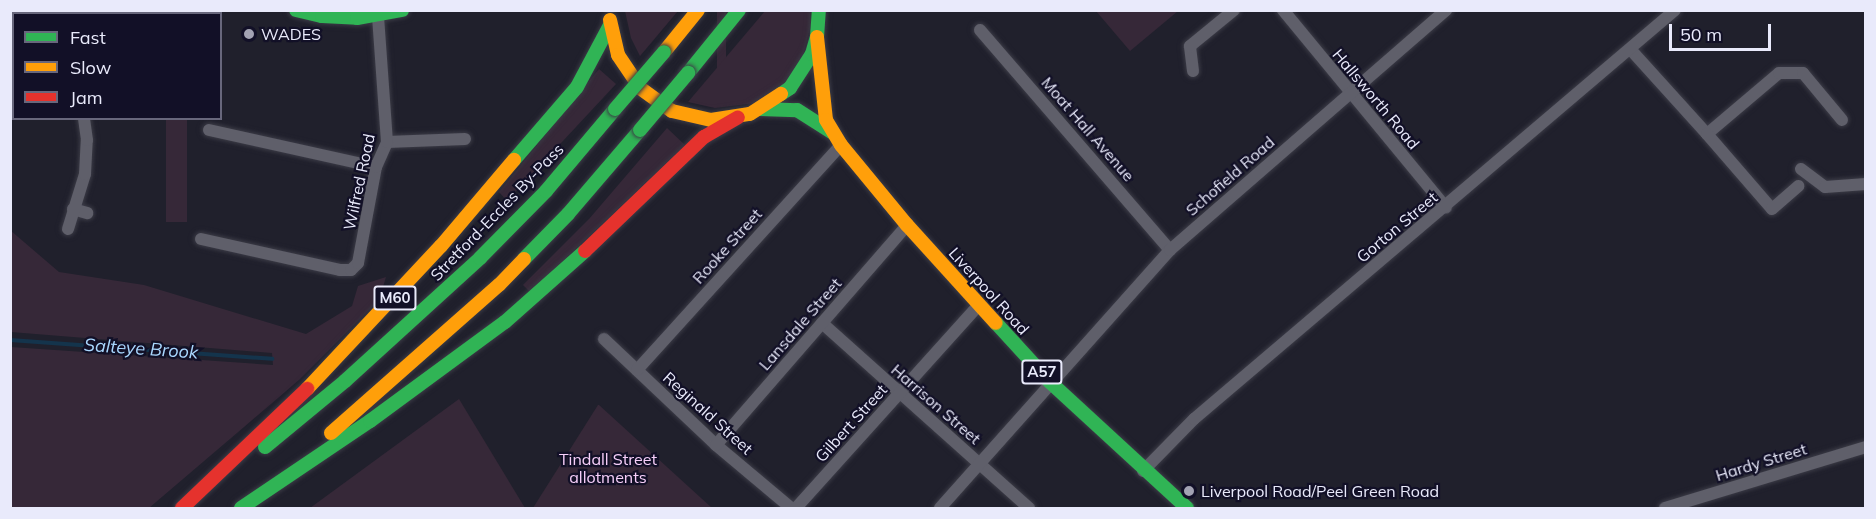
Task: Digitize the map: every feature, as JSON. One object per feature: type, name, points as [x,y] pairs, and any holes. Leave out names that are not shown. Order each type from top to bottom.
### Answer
[{"type":"main road","points":[[296,10],[338,17],[378,16],[402,10]]},
{"type":"main road","name":"Stretford-Eccles By-Pass","points":[[189,508],[345,381],[480,258],[546,191],[698,10]]},
{"type":"main road","points":[[236,508],[300,460],[499,285],[568,214],[739,10]]},
{"type":"main road","name":"A57","points":[[609,17],[613,42],[623,67],[650,97],[672,111],[698,118],[738,117],[760,109],[796,81],[807,64],[817,37],[820,14]]},
{"type":"main road","name":"M60","points":[[182,508],[333,364],[390,303],[561,108],[588,69],[609,17]]},
{"type":"main road","name":"Liverpool Road","points":[[817,37],[826,120],[841,145],[907,225],[1050,382],[1143,471],[1187,508]]},
{"type":"main road","name":"Liverpool Road","points":[[760,109],[797,110],[833,133]]},
{"type":"main road","points":[[241,508],[370,421],[505,322],[593,244],[704,137],[738,117]]},
{"type":"street","points":[[1193,71],[1190,46],[1234,10]]},
{"type":"street","name":"Hallsworth Road","points":[[1283,10],[1446,208]]},
{"type":"street","name":"Schofield Road","points":[[940,508],[1170,250],[1446,10]]},
{"type":"street","name":"Gorton Street","points":[[1143,471],[1194,419],[1446,208],[1675,10]]},
{"type":"street","name":"Wilfred Road","points":[[201,239],[351,270],[358,263],[376,167],[387,142],[378,16]]},
{"type":"street","name":"Moat Hall Avenue","points":[[980,30],[1170,250]]},
{"type":"street","points":[[1631,50],[1772,209],[1798,186]]},
{"type":"street","points":[[1707,134],[1779,73],[1803,73],[1842,120]]},
{"type":"street","points":[[68,229],[85,174],[87,140],[84,120]]},
{"type":"street","points":[[209,130],[376,167]]},
{"type":"street","points":[[387,142],[465,139]]},
{"type":"street","name":"Rooke Street","points":[[637,370],[841,145]]},
{"type":"street","points":[[1801,169],[1825,187],[1866,184]]},
{"type":"street","points":[[73,209],[87,213]]},
{"type":"street","name":"Lansdale Street","points":[[716,445],[907,225]]},
{"type":"street","name":"Gilbert Street","points":[[796,508],[979,305]]},
{"type":"street","name":"Harrison Street","points":[[822,323],[1029,508]]},
{"type":"street","name":"Reginald Street","points":[[604,339],[716,445],[791,508]]},
{"type":"street","name":"Hardy Street","points":[[1665,508],[1866,447]]},
{"type":"green space","points":[[625,10],[678,11],[640,56],[631,38]]},
{"type":"green space","points":[[717,11],[726,11],[726,85],[717,85]]},
{"type":"green space","points":[[765,11],[810,11],[811,24],[798,75],[756,103],[715,108],[688,102]]},
{"type":"green space","points":[[1096,11],[1178,11],[1130,51]]},
{"type":"green space","points":[[599,69],[616,84],[507,201],[499,192]]},
{"type":"green space","points":[[166,120],[187,120],[187,222],[166,222]]},
{"type":"green space","points":[[667,128],[685,145],[530,292],[523,285],[589,219]]},
{"type":"green space","points":[[10,230],[59,272],[144,285],[306,334],[352,306],[358,286],[386,277],[379,300],[299,380],[149,508],[11,508],[11,347],[273,365],[272,353],[11,332]]},
{"type":"green space","points":[[459,399],[525,508],[310,508]]},
{"type":"green space","name":"Tindall Street allotments","points":[[599,405],[712,508],[533,508]]},
{"type":"waterway","name":"Salteye Brook","points":[[10,340],[272,359]]},
{"type":"traffic: fast","points":[[296,10],[322,16],[357,18],[402,10]]},
{"type":"traffic: fast","points":[[688,73],[739,10]]},
{"type":"traffic: fast","points":[[781,94],[790,88],[812,54],[817,37],[819,10]]},
{"type":"traffic: fast","points":[[514,160],[577,87],[610,25]]},
{"type":"traffic: fast","points":[[615,109],[664,52]]},
{"type":"traffic: fast","points":[[640,130],[688,73]]},
{"type":"traffic: fast","points":[[265,447],[345,381],[480,258],[546,191],[615,109]]},
{"type":"traffic: fast","points":[[760,109],[797,110],[833,133]]},
{"type":"traffic: fast","points":[[524,259],[568,214],[640,130]]},
{"type":"traffic: fast","points":[[241,508],[370,421],[505,322],[585,251]]},
{"type":"traffic: fast","points":[[996,323],[1050,382],[1187,508]]},
{"type":"traffic: slow","points":[[664,52],[698,10]]},
{"type":"traffic: slow","points":[[610,20],[618,55],[640,88],[672,111],[711,120],[750,114],[781,94]]},
{"type":"traffic: slow","points":[[817,37],[826,120],[841,145],[907,225],[996,323]]},
{"type":"traffic: slow","points":[[307,389],[441,246],[514,160]]},
{"type":"traffic: slow","points":[[331,433],[499,285],[524,259]]},
{"type":"traffic: jam","points":[[585,251],[704,137],[738,117]]},
{"type":"traffic: jam","points":[[182,508],[307,389]]},
{"type":"place","name":"WADES","points":[[249,34]]},
{"type":"place","name":"Liverpool Road/Peel Green Road","points":[[1189,491]]}]
